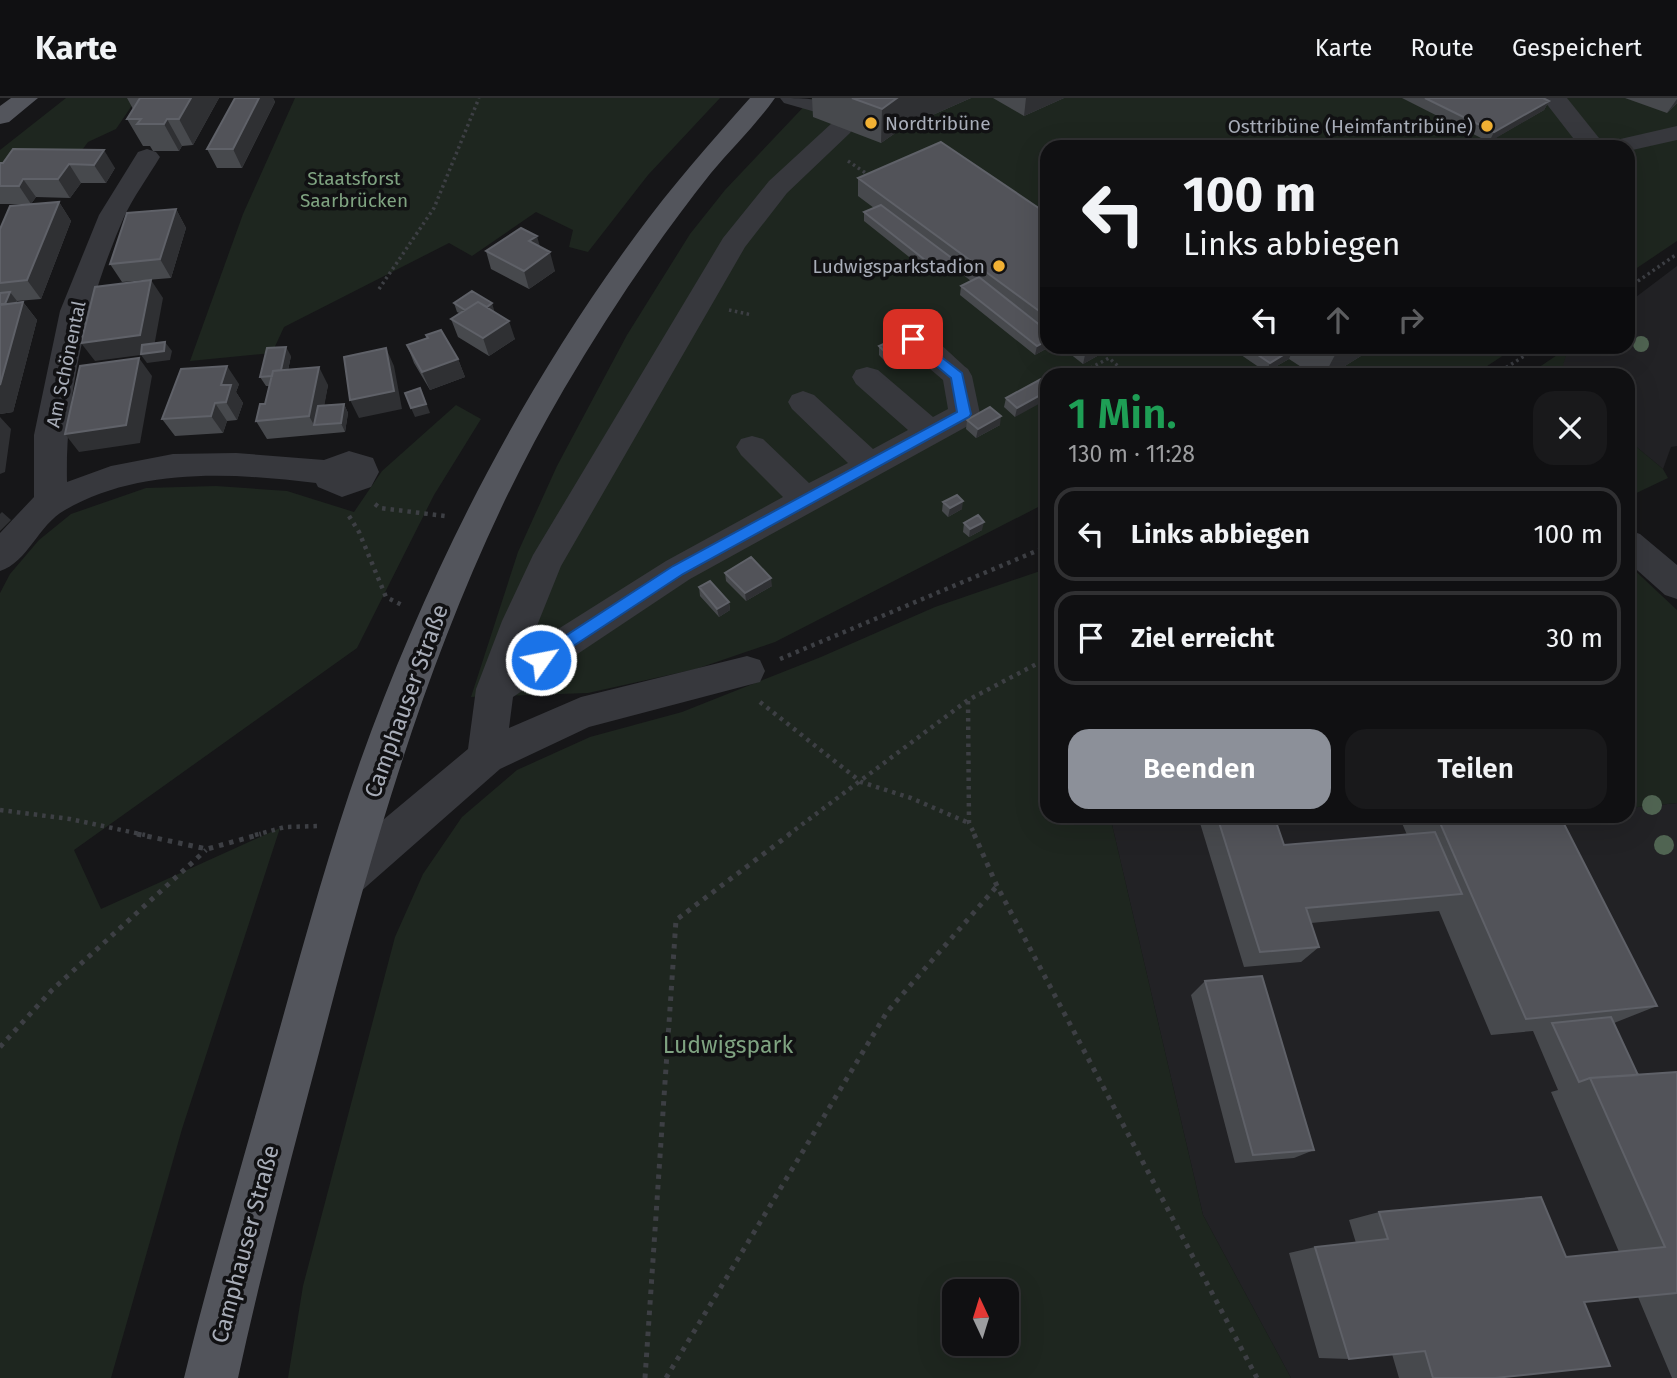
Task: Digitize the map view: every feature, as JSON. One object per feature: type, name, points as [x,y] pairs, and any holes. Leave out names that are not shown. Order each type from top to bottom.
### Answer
[{"type":"main road","points":[[0,117],[26,98]]},
{"type":"main road","name":"Camphauser Straße","points":[[211,1378],[233,1281],[344,879],[393,723],[434,620],[478,520],[530,421],[591,319],[633,256],[687,184],[763,98]]},
{"type":"street","points":[[486,757],[495,690],[520,621],[545,564],[733,244],[778,187],[837,131],[792,98]]},
{"type":"street","points":[[1554,98],[1587,140]]},
{"type":"street","points":[[1635,142],[1677,133]]},
{"type":"street","name":"Am Schönental","points":[[51,502],[50,435],[74,311],[112,215],[147,158]]},
{"type":"street","points":[[495,690],[678,570],[964,414],[957,376],[913,339]]},
{"type":"street","points":[[867,377],[930,432]]},
{"type":"street","points":[[803,402],[870,465]]},
{"type":"street","points":[[752,447],[806,500]]},
{"type":"street","points":[[0,558],[51,502],[99,482],[154,467],[203,463],[283,467],[341,478]]},
{"type":"street","points":[[1635,548],[1677,585]]},
{"type":"street","points":[[344,879],[486,757],[581,713],[736,674]]},
{"type":"path","points":[[379,289],[434,208],[479,98]]},
{"type":"path","points":[[837,131],[876,181]]},
{"type":"path","points":[[1635,283],[1677,254]]},
{"type":"path","points":[[1505,368],[1527,354]]},
{"type":"path","points":[[1091,368],[1109,358],[1120,368]]},
{"type":"path","points":[[341,478],[338,499],[359,532],[386,597],[434,620]]},
{"type":"path","points":[[736,674],[787,657],[1040,551]]},
{"type":"path","points":[[645,1378],[676,920],[968,700],[1040,662]]},
{"type":"path","points":[[736,674],[860,782],[969,823]]},
{"type":"path","points":[[968,700],[969,823],[998,887],[1257,1378]]},
{"type":"path","points":[[0,810],[70,819],[207,849]]},
{"type":"path","points":[[0,1047],[52,990],[207,849],[285,827]]},
{"type":"path","points":[[666,1378],[887,1012],[998,887]]},
{"type":"shaded area","points":[[1677,266],[1677,446],[1671,447],[1663,469],[1635,446],[1635,368],[1563,368],[1562,365],[1566,354],[1635,354],[1635,298]]},
{"type":"shaded area","points":[[1677,803],[1677,1378],[1291,1378],[1203,1215],[1112,823],[1635,823],[1635,807]]},
{"type":"green space","points":[[66,98],[137,98],[116,129],[88,142],[71,165],[0,172],[0,150]]},
{"type":"green space","name":"Staatsforst Saarbrücken","points":[[295,98],[720,98],[648,175],[588,252],[569,247],[573,230],[536,212],[472,256],[449,243],[284,327],[272,353],[190,361],[243,214]]},
{"type":"green space","points":[[812,98],[1677,98],[1677,241],[1635,269],[1635,140],[1040,140],[1040,354],[1505,354],[1484,368],[1040,368],[1040,506],[775,642],[696,669],[588,693],[471,697],[518,552],[557,466],[627,335],[690,234],[725,190]]},
{"type":"green space","points":[[1559,354],[1567,354],[1563,368],[1538,368]]},
{"type":"green space","points":[[456,405],[481,419],[434,495],[357,648],[74,850],[101,909],[280,828],[182,1129],[111,1378],[0,1378],[0,593],[10,574],[39,540],[71,514],[146,488],[216,486],[287,491],[354,512],[382,471]]},
{"type":"green space","points":[[1635,446],[1663,469],[1668,478],[1635,494]]},
{"type":"green space","name":"Ludwigspark","points":[[1040,571],[1040,823],[1112,823],[1203,1215],[1291,1378],[288,1378],[303,1286],[395,937],[423,874],[462,817],[517,770],[590,737],[682,712],[821,657],[935,607]]},
{"type":"green space","points":[[1635,571],[1677,610],[1677,803],[1635,807]]},
{"type":"building","points":[[140,98],[191,98],[179,119],[167,119],[164,124],[137,124],[141,119],[127,119]]},
{"type":"building","points":[[235,98],[259,98],[233,149],[207,149]]},
{"type":"building","points":[[852,98],[897,98],[882,109]]},
{"type":"building","name":"Osttribüne (Heimfantribüne)","points":[[1425,98],[1543,98],[1549,101],[1494,132]]},
{"type":"building","points":[[941,142],[1040,209],[1040,312],[858,178]]},
{"type":"building","points":[[13,149],[104,150],[94,165],[69,164],[58,179],[23,179],[19,186],[0,186],[0,163],[3,163]]},
{"type":"building","points":[[59,202],[27,280],[0,283],[0,229],[10,206]]},
{"type":"building","points":[[881,205],[953,259],[934,267],[864,212]]},
{"type":"building","points":[[176,209],[160,259],[110,264],[127,213]]},
{"type":"building","points":[[521,228],[537,236],[529,241],[550,252],[524,271],[486,251]]},
{"type":"building","points":[[979,277],[1040,325],[1040,344],[1037,346],[961,286]]},
{"type":"building","points":[[151,280],[140,335],[81,343],[95,287]]},
{"type":"building","points":[[472,291],[492,303],[487,307],[478,302],[465,310],[454,303]]},
{"type":"building","points":[[10,292],[5,304],[0,304],[0,293]]},
{"type":"building","points":[[23,302],[0,385],[0,305]]},
{"type":"building","points":[[478,302],[509,321],[483,338],[451,319]]},
{"type":"building","points":[[441,330],[458,359],[422,372],[407,345]]},
{"type":"building","points":[[901,336],[908,342],[886,353],[879,346]]},
{"type":"building","points":[[165,342],[164,351],[141,354],[142,345]]},
{"type":"building","points":[[286,347],[281,370],[273,371],[272,376],[260,377],[267,348]]},
{"type":"building","points":[[386,348],[394,391],[350,400],[344,357]]},
{"type":"building","points":[[1257,354],[1285,354],[1270,363]]},
{"type":"building","points":[[139,358],[126,425],[65,434],[80,366]]},
{"type":"building","points":[[227,366],[221,385],[231,385],[226,402],[215,403],[211,416],[162,419],[181,369]]},
{"type":"building","points":[[319,367],[309,416],[256,421],[260,404],[265,404],[273,371]]},
{"type":"building","points":[[1040,380],[1040,395],[1017,408],[1006,398]]},
{"type":"building","points":[[420,388],[426,404],[411,408],[405,393]]},
{"type":"building","points":[[344,404],[341,423],[314,425],[318,406]]},
{"type":"building","points":[[990,407],[1001,416],[978,429],[967,420]]},
{"type":"building","points":[[957,495],[963,501],[950,508],[943,502]]},
{"type":"building","points":[[978,515],[984,522],[970,529],[964,523]]},
{"type":"building","points":[[751,557],[771,578],[745,593],[725,573]]},
{"type":"building","points":[[710,581],[729,602],[717,609],[699,587]]},
{"type":"building","points":[[1219,823],[1276,823],[1284,845],[1435,832],[1462,894],[1306,908],[1319,947],[1260,952]]},
{"type":"building","points":[[1440,823],[1564,823],[1657,1006],[1526,1019]]},
{"type":"building","points":[[1262,976],[1314,1150],[1253,1155],[1205,981]]},
{"type":"building","points":[[1611,1017],[1638,1075],[1590,1078],[1579,1082],[1552,1023]]},
{"type":"building","points":[[1677,1072],[1677,1293],[1584,1302],[1610,1366],[1495,1378],[1433,1378],[1425,1351],[1349,1359],[1315,1247],[1388,1239],[1379,1212],[1541,1197],[1566,1257],[1665,1247],[1590,1078]]},
{"type":"place","name":"Nordtribüne","points":[[871,123]]},
{"type":"place","name":"Osttribüne (Heimfantribüne)","points":[[1487,126]]},
{"type":"place","name":"Ludwigsparkstadion","points":[[999,266]]},
{"type":"route","points":[[541,660],[678,570],[964,414],[957,376],[913,339]]}]
